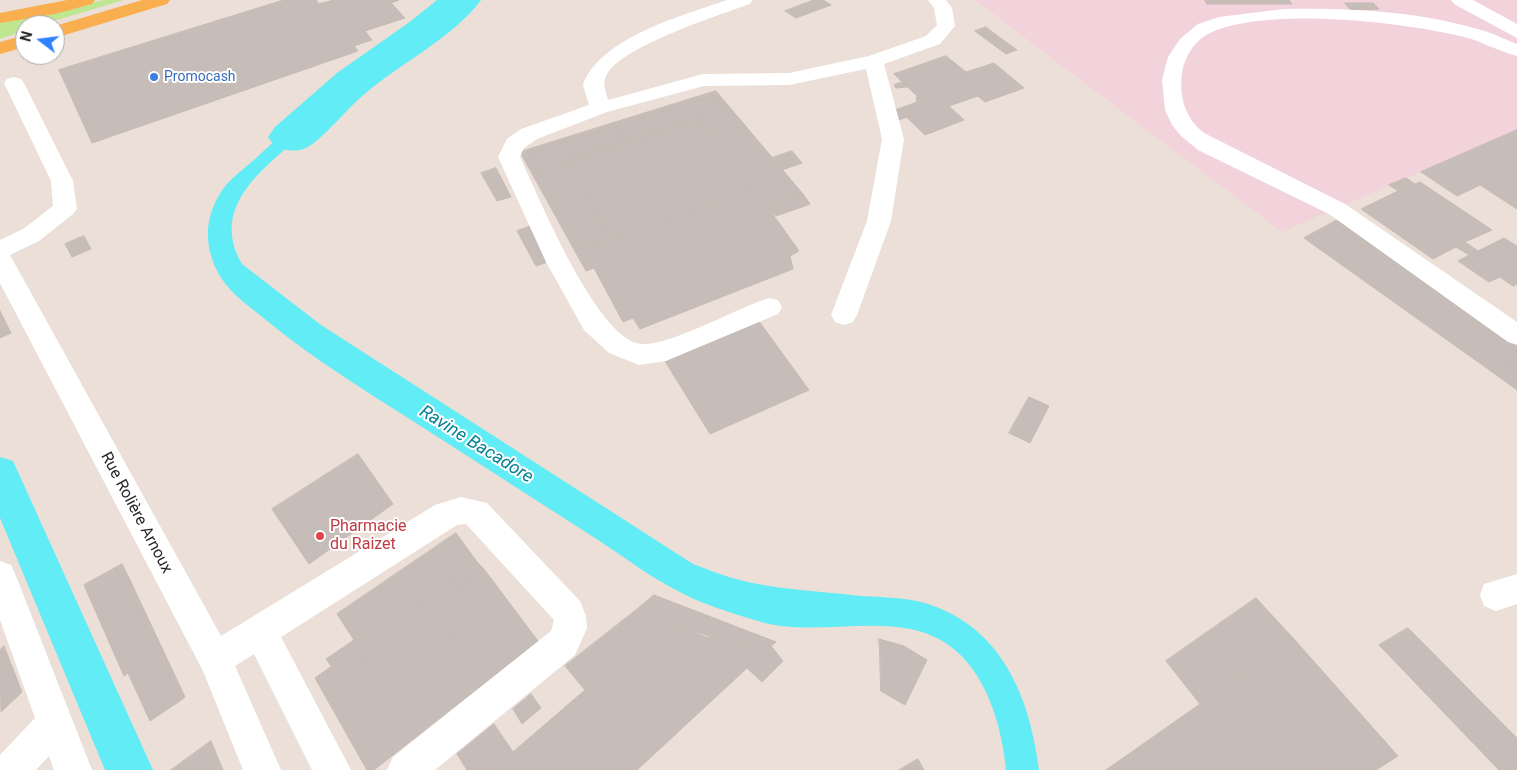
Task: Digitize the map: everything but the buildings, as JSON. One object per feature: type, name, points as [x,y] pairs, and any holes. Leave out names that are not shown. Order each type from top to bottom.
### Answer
[{"type":"main road","points":[[0,18],[55,9],[86,0]]},
{"type":"main road","points":[[65,29],[161,0]]},
{"type":"main road","points":[[0,48],[15,44]]},
{"type":"street","points":[[600,108],[593,85],[600,69],[616,54],[639,42],[744,0]]},
{"type":"street","points":[[769,307],[666,351],[639,354],[618,346],[593,324],[558,262],[509,157],[515,144],[529,134],[600,108],[703,80],[789,79],[874,61],[933,40],[946,26],[943,8],[937,0]]},
{"type":"street","points":[[1460,0],[1517,32]]},
{"type":"street","points":[[1517,50],[1475,34],[1428,23],[1320,15],[1249,17],[1225,21],[1205,29],[1190,39],[1178,55],[1172,75],[1172,106],[1180,122],[1192,136],[1206,145],[1337,209],[1517,335]]},
{"type":"street","points":[[844,316],[879,221],[894,139],[874,61]]},
{"type":"street","points":[[0,250],[32,235],[65,209],[62,181],[14,83]]},
{"type":"street","name":"Rue Rolière Arnoux","points":[[0,260],[215,660],[262,770]]},
{"type":"street","points":[[215,660],[446,515],[456,510],[468,510],[476,513],[568,612],[572,621],[569,635],[563,643],[406,770]]},
{"type":"street","points":[[0,576],[73,770]]},
{"type":"street","points":[[261,632],[332,770]]},
{"type":"street","points":[[11,770],[56,722]]},
{"type":"shaded area","points":[[975,0],[1517,0],[1517,130],[1282,232]]},
{"type":"green space","points":[[105,0],[124,0],[65,18],[65,15],[30,15]]},
{"type":"green space","points":[[15,18],[15,34],[0,39],[0,21]]},
{"type":"water","points":[[352,82],[316,123],[262,171],[248,187],[238,204],[232,222],[233,242],[242,264],[321,325],[693,564],[725,576],[764,585],[919,601],[954,615],[975,630],[993,648],[1008,669],[1028,717],[1035,743],[1039,770],[1006,770],[1001,735],[990,700],[972,668],[961,655],[947,644],[926,633],[903,628],[879,626],[805,628],[781,626],[727,611],[686,595],[646,573],[598,540],[346,378],[285,335],[232,291],[216,269],[208,243],[209,222],[219,196],[233,177],[278,138]]},
{"type":"waterway","name":"Ravine Bacadore","points":[[291,137],[352,82],[425,30],[461,0]]},
{"type":"waterway","points":[[0,473],[129,770]]},
{"type":"place","name":"Promocash","points":[[154,77]]},
{"type":"place","name":"Pharmacie du Raizet","points":[[320,536]]}]
